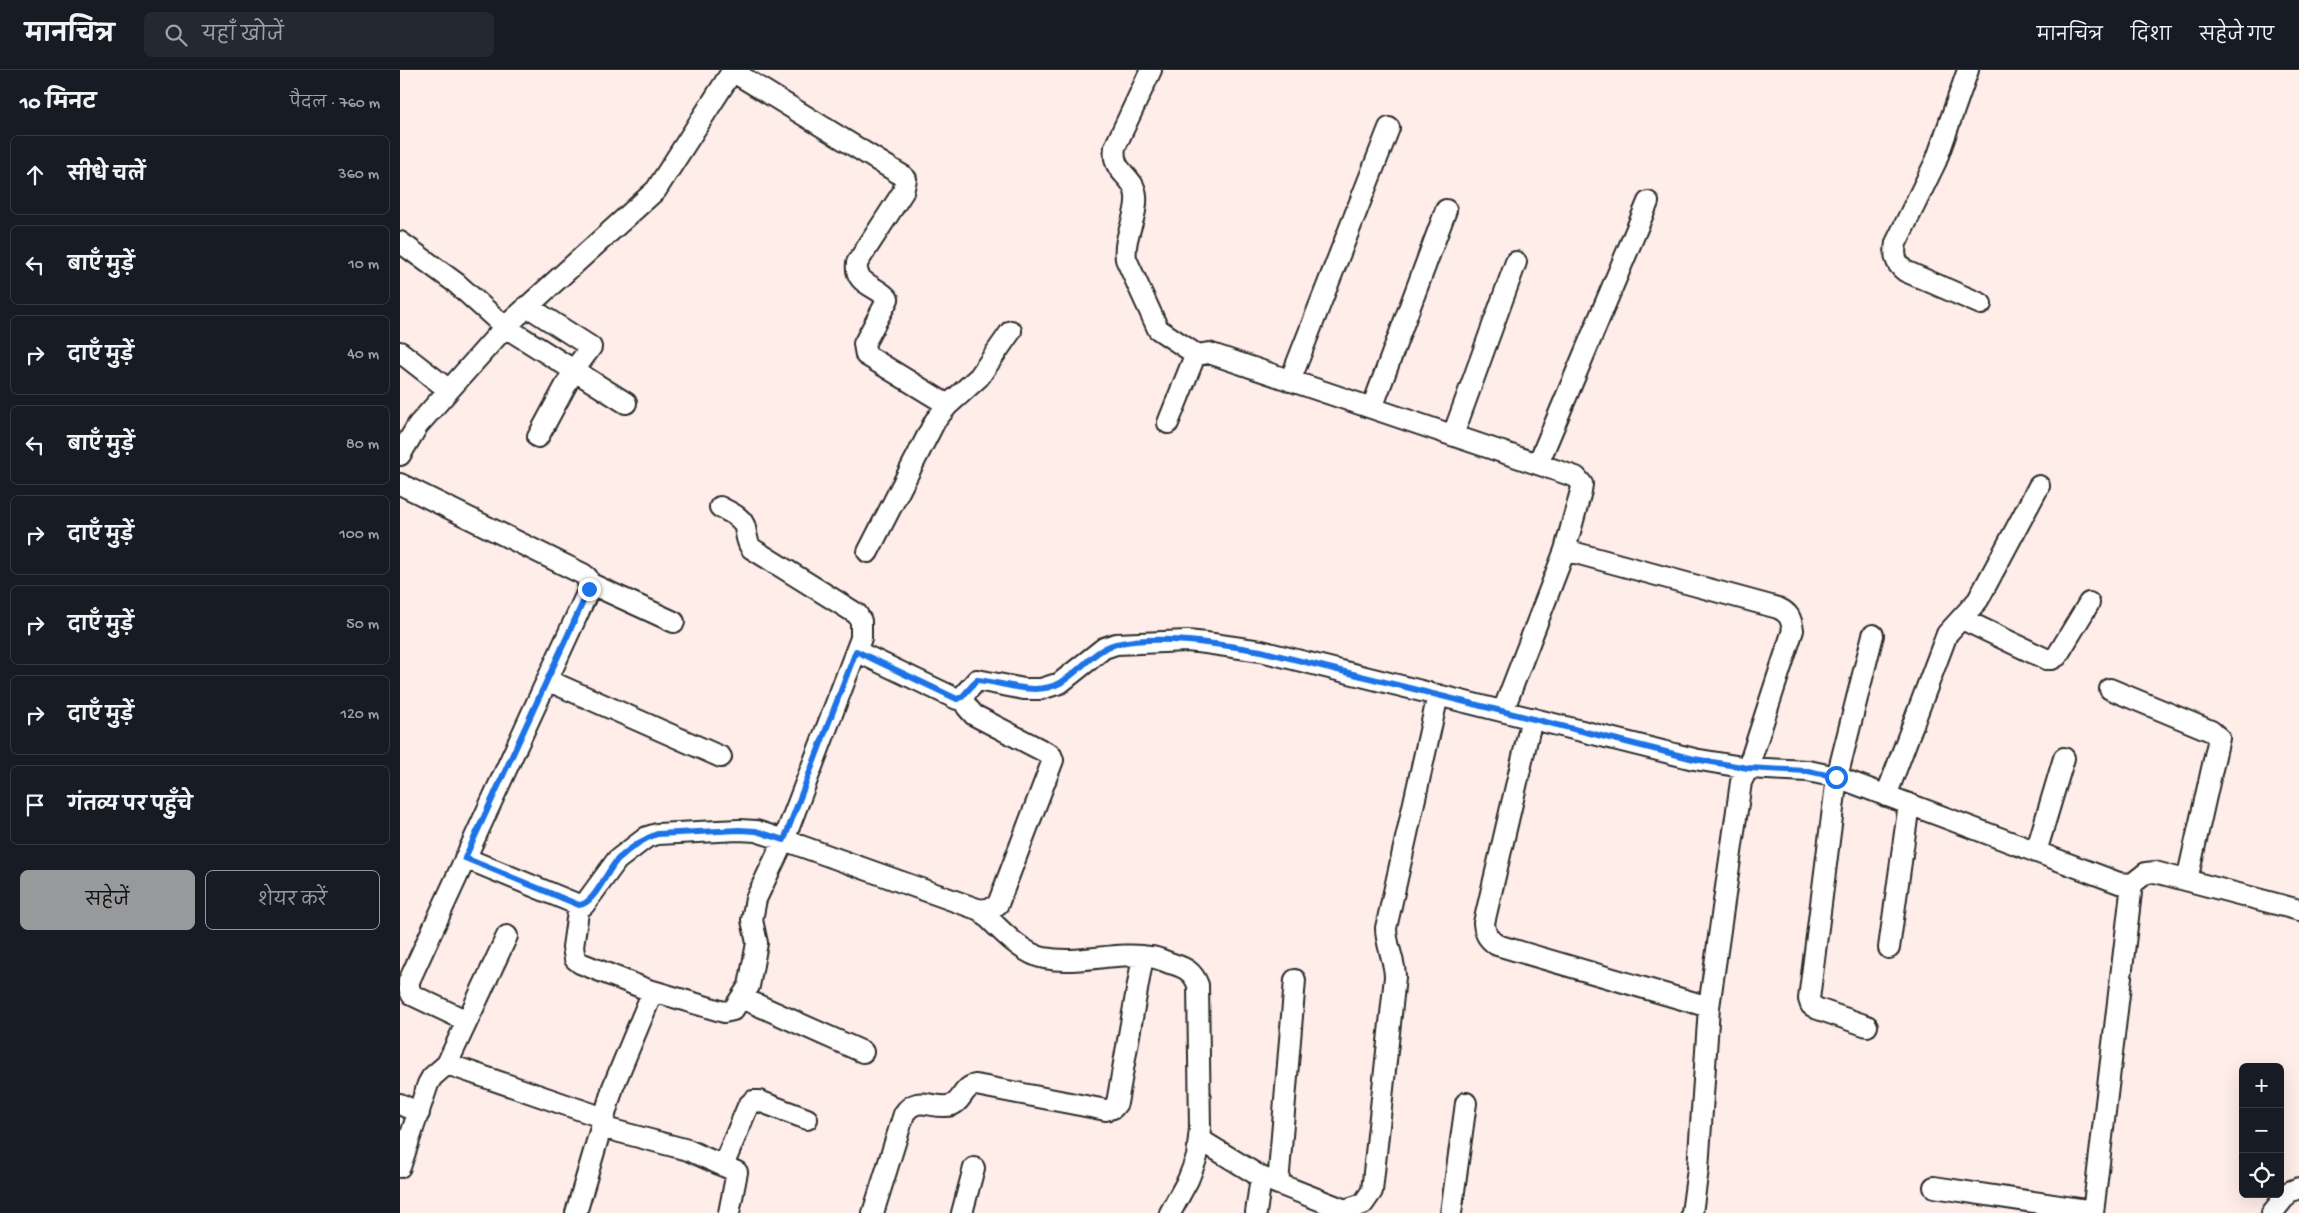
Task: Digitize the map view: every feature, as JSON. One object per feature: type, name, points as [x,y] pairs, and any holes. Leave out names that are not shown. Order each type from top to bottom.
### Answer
[{"type":"street","points":[[1150,70],[1115,148],[1114,155],[1115,164],[1133,185],[1136,194],[1136,203],[1125,248],[1126,258],[1158,329],[1197,355],[1210,354],[1372,408],[1576,477],[1582,484],[1565,550],[1503,711]]},
{"type":"street","points":[[1968,70],[1936,161],[1896,243],[1894,254],[1897,265],[1905,271],[1981,304]]},
{"type":"street","points":[[400,455],[418,425],[505,327],[656,190],[732,71],[906,179],[903,192],[857,263],[856,271],[861,280],[888,300],[864,344],[864,349],[866,355],[948,405]]},
{"type":"street","points":[[1290,381],[1389,128]]},
{"type":"street","points":[[1538,464],[1648,202]]},
{"type":"street","points":[[1372,408],[1446,210]]},
{"type":"street","points":[[400,242],[456,284],[505,327],[626,403]]},
{"type":"street","points":[[1453,436],[1516,262]]},
{"type":"street","points":[[527,306],[589,344],[591,349],[574,370],[538,437]]},
{"type":"street","points":[[868,552],[935,421],[948,405],[979,377],[1011,331]]},
{"type":"street","points":[[400,352],[449,390]]},
{"type":"street","points":[[1168,423],[1194,358],[1197,355]]},
{"type":"street","points":[[400,484],[583,574],[589,583],[674,622]]},
{"type":"street","points":[[1886,796],[1947,634],[1978,600],[2039,486]]},
{"type":"street","points":[[579,905],[573,947],[575,959],[580,963],[656,992],[724,1012],[733,1010],[749,986],[757,943],[752,920],[756,899],[784,840],[863,628],[857,614],[751,548],[746,540],[742,520],[720,507]]},
{"type":"street","points":[[1565,550],[1785,611],[1791,618],[1792,630],[1748,768],[1741,782],[1708,1008],[1698,1169],[1692,1213]]},
{"type":"street","points":[[467,1021],[412,995],[409,981],[589,589],[589,583]]},
{"type":"street","points":[[1962,619],[2046,659],[2052,659],[2058,656],[2089,603]]},
{"type":"street","points":[[1867,1026],[1818,1009],[1811,1005],[1809,1000],[1836,777],[1873,634]]},
{"type":"street","points":[[856,651],[953,698],[962,697],[977,680],[1024,688],[1041,688],[1060,683],[1104,648],[1116,644],[1187,641],[1261,651],[1694,759],[1748,768],[1808,771],[1836,777],[2119,883],[2132,884],[2146,873],[2155,872],[2299,910]]},
{"type":"street","points":[[547,680],[721,757]]},
{"type":"street","points":[[2110,689],[2211,731],[2219,738],[2187,880]]},
{"type":"street","points":[[1199,1139],[1269,1180],[1346,1212],[1363,1204],[1372,1191],[1395,977],[1393,960],[1387,947],[1386,928],[1438,695]]},
{"type":"street","points":[[962,697],[967,707],[974,714],[1051,755],[1053,760],[998,904],[993,908],[980,910]]},
{"type":"street","points":[[1532,718],[1484,923],[1485,933],[1490,941],[1497,945],[1708,1008]]},
{"type":"street","points":[[2036,852],[2064,758]]},
{"type":"street","points":[[1890,948],[1909,804]]},
{"type":"street","points":[[465,858],[579,905],[588,902],[617,860],[648,838],[657,834],[739,830],[756,831],[980,910],[1026,950],[1042,958],[1066,960],[1131,955],[1152,957],[1185,968],[1194,975],[1198,985],[1199,1139],[1197,1157],[1188,1180],[1170,1213]]},
{"type":"street","points":[[1934,1187],[2093,1212],[2132,884]]},
{"type":"street","points":[[400,1168],[432,1077],[447,1064],[506,936]]},
{"type":"street","points":[[873,1213],[904,1114],[908,1107],[915,1103],[953,1104],[959,1100],[964,1090],[976,1085],[1106,1110],[1113,1108],[1118,1103],[1143,956]]},
{"type":"street","points":[[1256,1213],[1269,1180],[1295,980]]},
{"type":"street","points":[[576,1213],[613,1087],[653,991],[656,992]]},
{"type":"street","points":[[742,998],[863,1052]]},
{"type":"street","points":[[447,1064],[602,1123],[688,1150],[737,1172],[728,1213]]},
{"type":"street","points":[[723,1166],[748,1106],[753,1101],[759,1100],[807,1119]]},
{"type":"street","points":[[1452,1213],[1466,1103]]},
{"type":"street","points":[[400,1104],[419,1113]]},
{"type":"street","points":[[962,1213],[974,1168]]},
{"type":"street","points":[[2272,1213],[2289,1192],[2299,1188]]},
{"type":"route","points":[[589,589],[465,858],[579,905],[584,905],[588,902],[617,860],[648,838],[657,834],[739,830],[756,831],[784,840],[856,651],[957,699],[962,697],[974,681],[977,680],[1024,688],[1041,688],[1060,683],[1104,648],[1116,644],[1187,641],[1206,643],[1261,651],[1694,759],[1748,768],[1808,771],[1836,777]]}]
